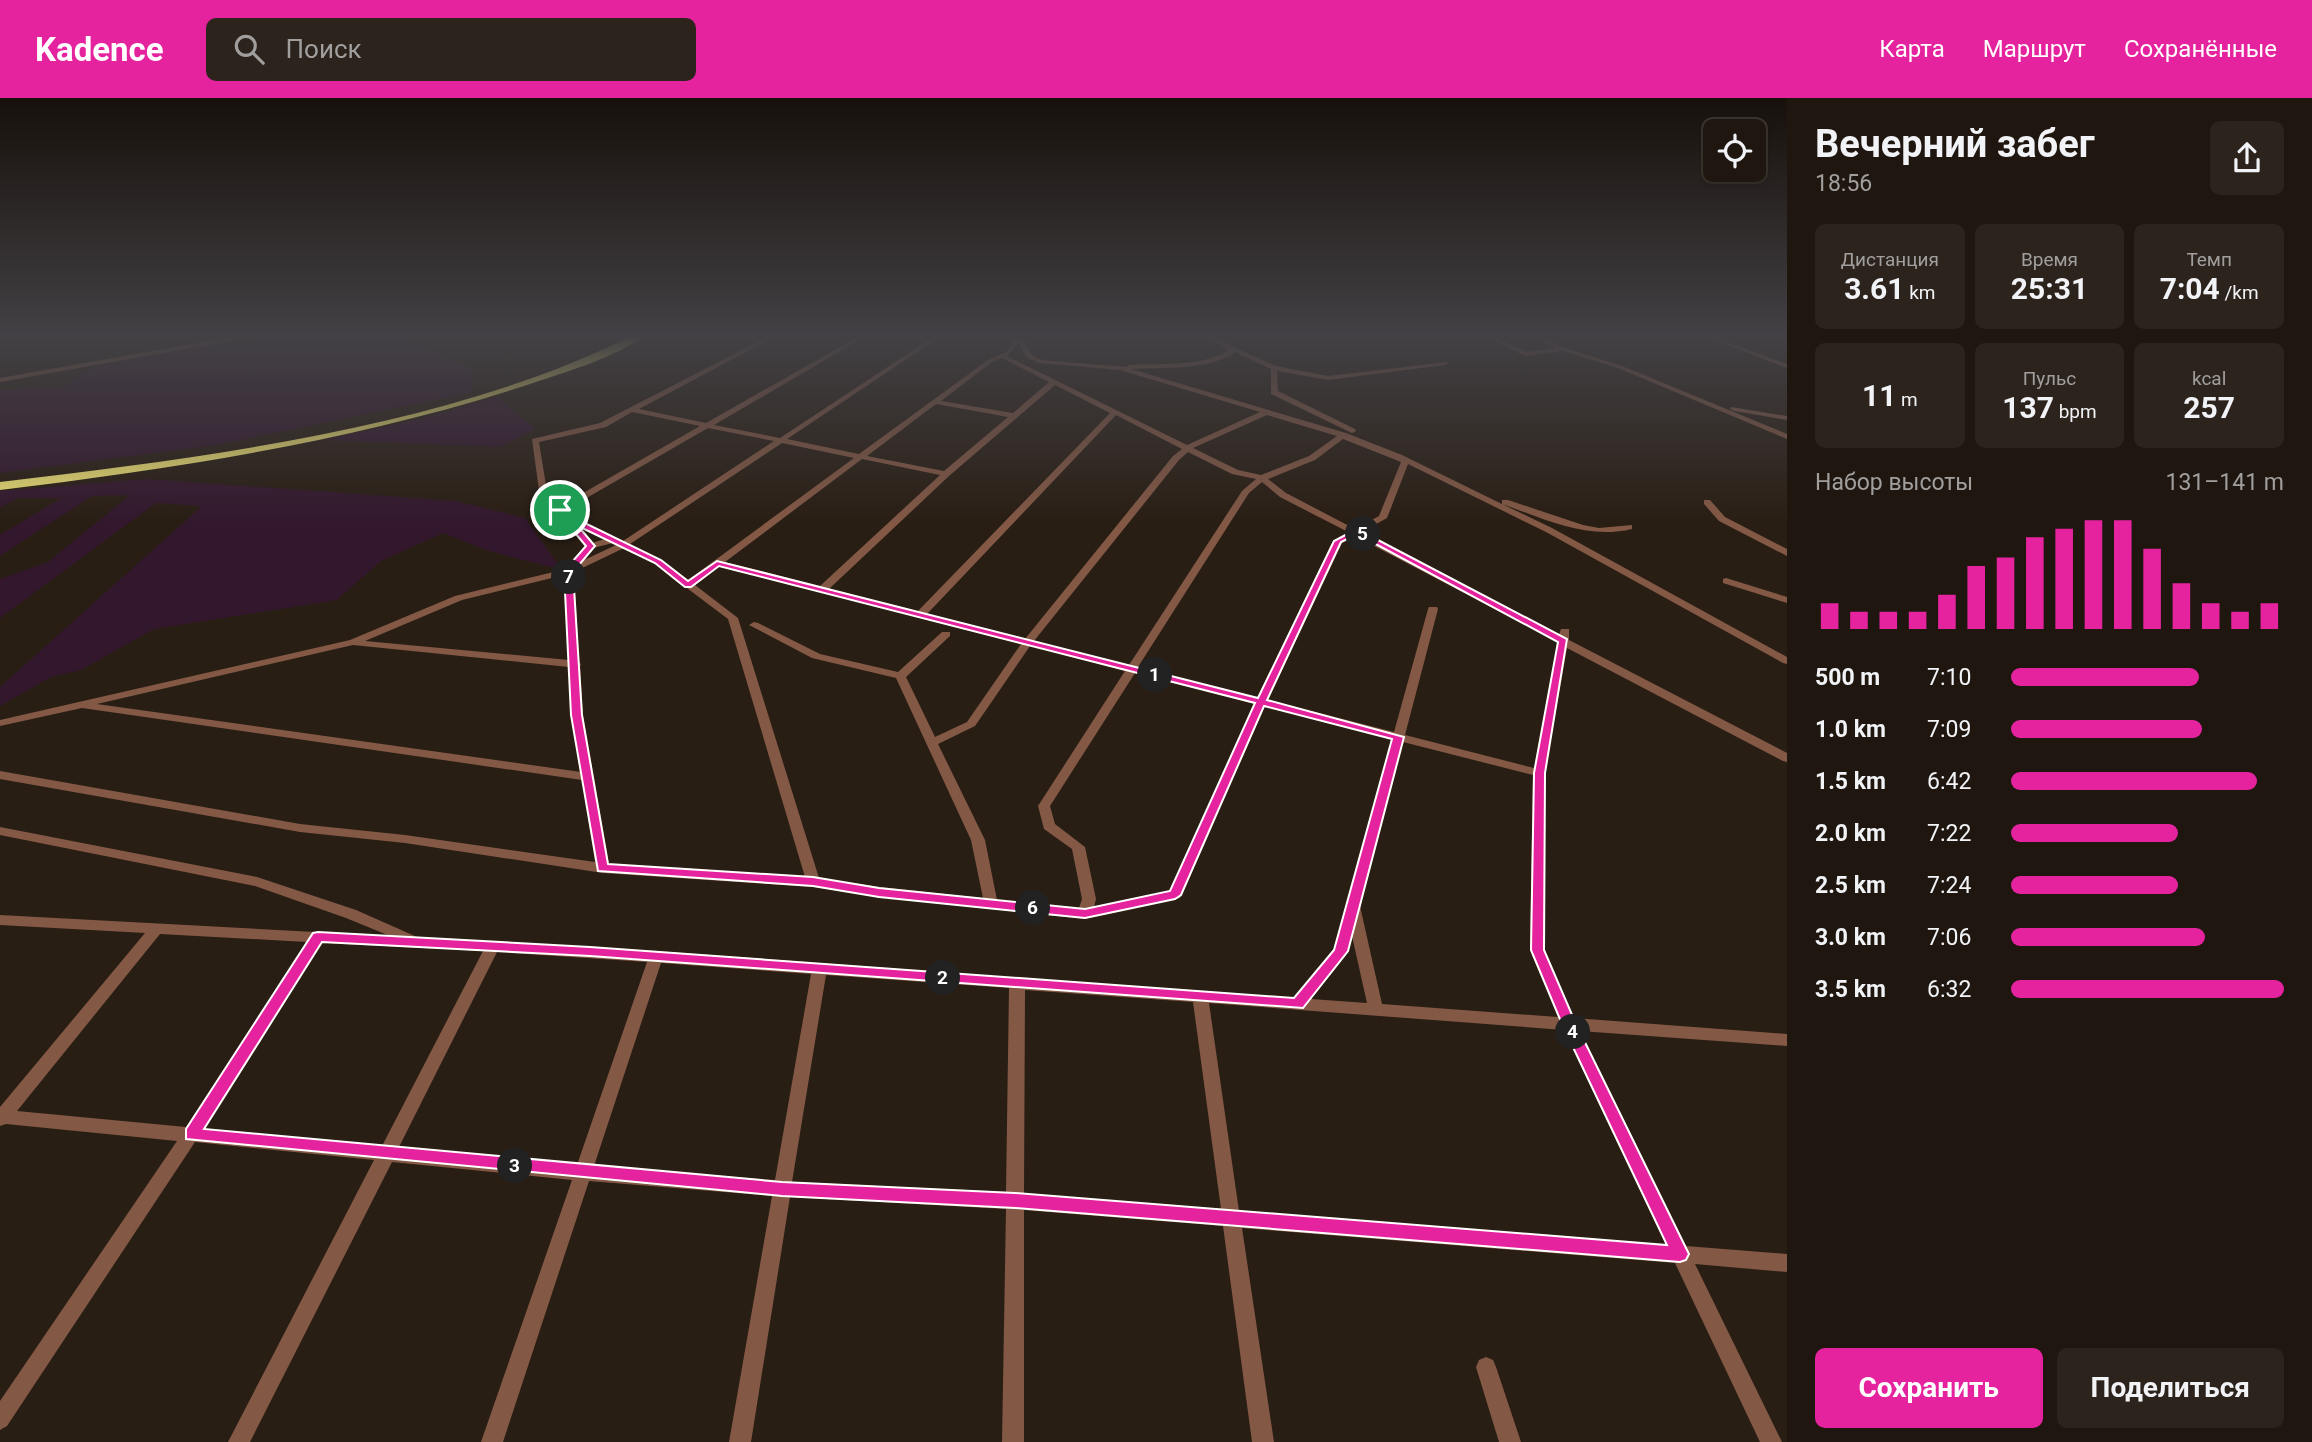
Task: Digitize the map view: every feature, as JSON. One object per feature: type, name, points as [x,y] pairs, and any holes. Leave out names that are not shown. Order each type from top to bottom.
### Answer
[{"type":"main road","points":[[0,486],[203,459],[347,432],[471,398]]},
{"type":"street","points":[[578,438],[655,398]]},
{"type":"street","points":[[564,514],[754,398]]},
{"type":"street","points":[[0,723],[353,642],[459,598],[569,571],[782,441],[847,398]]},
{"type":"street","points":[[688,585],[941,398]]},
{"type":"street","points":[[822,590],[946,474],[1037,398]]},
{"type":"street","points":[[1083,398],[1113,414],[1189,447],[1235,472],[1262,478],[1283,495],[1564,636],[1787,758]]},
{"type":"street","points":[[1220,398],[1343,435],[1405,461],[1549,530],[1787,661]]},
{"type":"street","points":[[1285,398],[1405,461]]},
{"type":"street","points":[[1693,398],[1787,437]]},
{"type":"street","points":[[935,402],[1015,416]]},
{"type":"street","points":[[1713,406],[1787,418]]},
{"type":"street","points":[[631,410],[946,474]]},
{"type":"street","points":[[932,743],[971,724],[1028,642],[1176,458],[1189,447],[1267,412]]},
{"type":"street","points":[[920,615],[1113,414]]},
{"type":"street","points":[[603,425],[535,441],[545,505],[658,562],[733,618],[813,882]]},
{"type":"street","points":[[1085,914],[1088,899],[1078,847],[1049,826],[1044,806],[1246,491],[1262,478],[1312,458],[1343,435]]},
{"type":"street","points":[[0,775],[300,828],[405,839],[603,868],[813,882],[1085,914],[1175,895],[1261,702],[1338,541],[1383,518],[1405,461]]},
{"type":"street","points":[[1458,486],[1593,530],[1618,531],[1629,527]]},
{"type":"street","points":[[1707,502],[1722,519],[1787,553]]},
{"type":"street","points":[[564,514],[590,546]]},
{"type":"street","points":[[603,868],[576,715],[576,664],[569,571],[590,546],[617,542]]},
{"type":"street","points":[[717,563],[1539,773]]},
{"type":"street","points":[[1726,581],[1787,600]]},
{"type":"street","points":[[1298,1004],[1341,951],[1433,609]]},
{"type":"street","points":[[754,625],[816,656],[900,676]]},
{"type":"street","points":[[900,676],[946,634]]},
{"type":"street","points":[[1564,636],[1539,773],[1537,950],[1569,1024],[1770,1442]]},
{"type":"street","points":[[353,642],[576,664]]},
{"type":"street","points":[[900,676],[978,840],[991,904]]},
{"type":"street","points":[[79,705],[587,777]]},
{"type":"street","points":[[0,831],[257,882],[351,914],[419,942]]},
{"type":"street","points":[[1353,906],[1376,1010]]},
{"type":"street","points":[[0,920],[656,956],[1787,1040]]},
{"type":"street","points":[[1,1117],[157,928]]},
{"type":"street","points":[[0,1419],[191,1134],[318,937]]},
{"type":"street","points":[[239,1442],[493,946]]},
{"type":"street","points":[[492,1442],[656,956]]},
{"type":"street","points":[[740,1442],[819,968]]},
{"type":"street","points":[[1013,1442],[1017,983]]},
{"type":"street","points":[[1200,997],[1263,1442]]},
{"type":"street","points":[[1,1117],[583,1173],[782,1189],[1015,1200],[1787,1263]]},
{"type":"street","points":[[1486,1367],[1510,1442]]},
{"type":"shaded area","points":[[0,398],[445,398],[217,445],[0,473]]},
{"type":"shaded area","points":[[498,398],[535,429],[500,447],[323,440],[421,419]]},
{"type":"shaded area","points":[[147,479],[456,501],[525,518],[562,570],[489,551],[443,533],[381,561],[337,600],[154,629],[81,670],[51,677],[0,706],[0,687],[202,506],[156,503],[0,618],[0,579],[48,562],[130,495],[92,496],[0,556],[0,535],[61,498],[17,498],[0,508],[0,491]]},
{"type":"route","points":[[560,510],[567,517],[658,562],[688,585],[717,563],[1197,686],[1261,702],[1398,737],[1341,951],[1298,1004],[590,951],[318,937],[191,1134],[583,1173],[782,1189],[1015,1200],[1680,1254],[1569,1024],[1537,950],[1539,773],[1563,641],[1357,531],[1338,541],[1261,702],[1175,895],[1085,914],[879,892],[813,882],[603,868],[576,715],[576,664],[569,571],[590,546],[560,510]]}]
